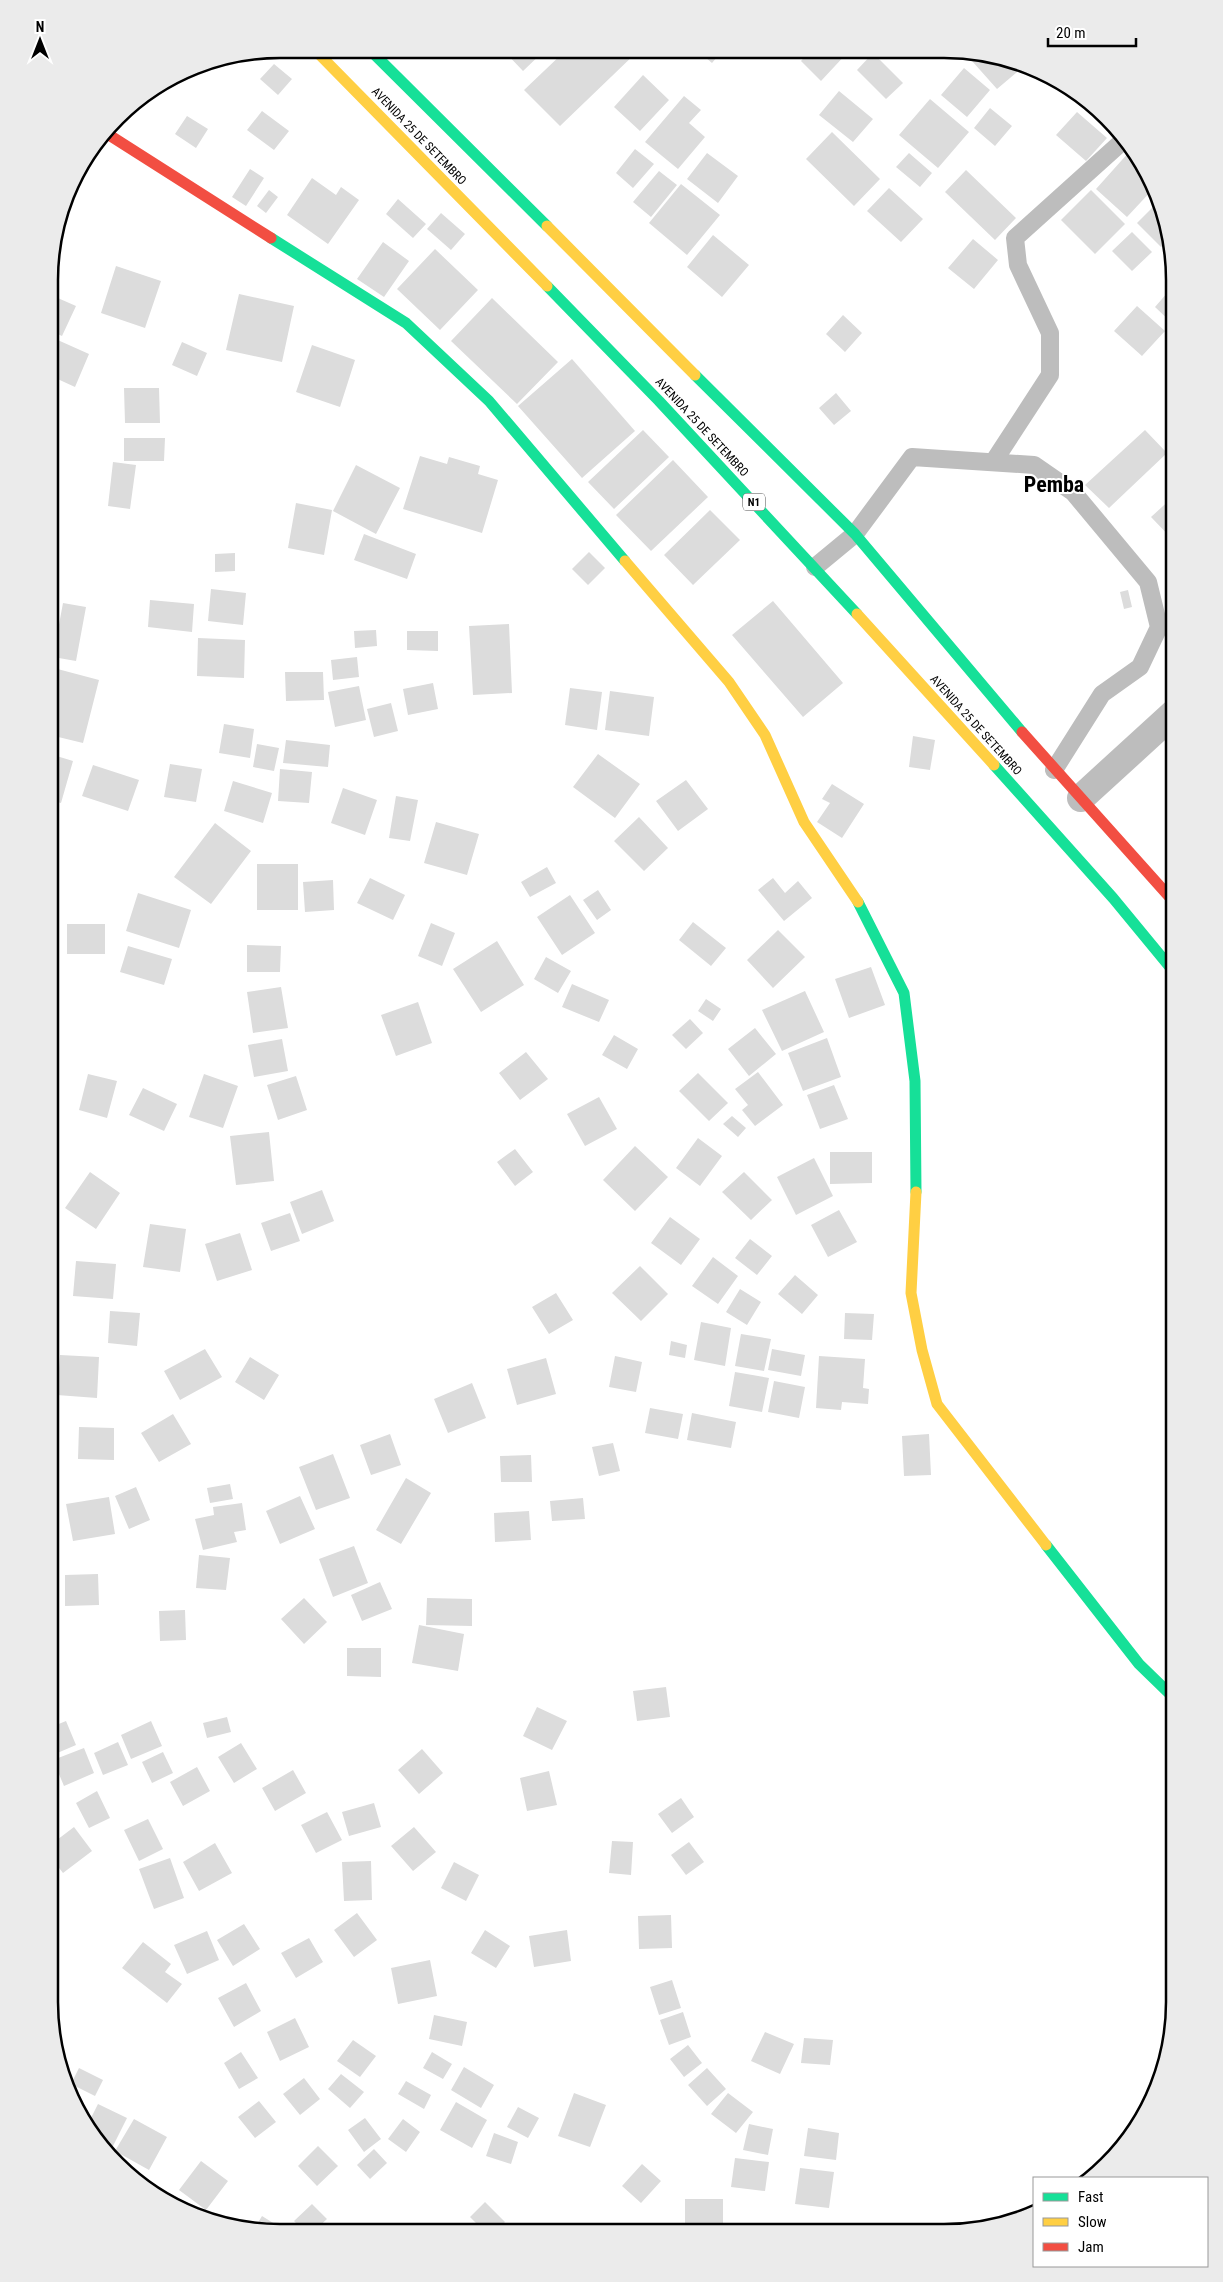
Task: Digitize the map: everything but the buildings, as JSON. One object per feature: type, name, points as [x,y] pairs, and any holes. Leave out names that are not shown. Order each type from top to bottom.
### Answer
[{"type":"main road","name":"AVENIDA 25 DE SETEMBRO","points":[[323,58],[659,401],[815,567],[1113,898],[1166,962]]},
{"type":"main road","name":"AVENIDA 25 DE SETEMBRO","points":[[378,58],[855,534],[1054,770],[1166,893]]},
{"type":"main road","points":[[110,136],[406,323],[489,401],[729,682],[765,735],[804,822],[856,898],[904,994],[915,1081],[916,1120],[917,1168],[911,1292],[922,1350],[937,1404],[1139,1664],[1166,1690]]},
{"type":"street","points":[[1081,798],[1166,720]]},
{"type":"lane","points":[[994,461],[1050,375],[1050,333],[1018,265],[1015,238],[1120,144]]},
{"type":"lane","points":[[815,567],[855,534],[912,457],[1034,465],[1072,492],[1148,582],[1159,627],[1140,667],[1102,694],[1054,770]]},
{"type":"traffic: fast","points":[[378,58],[547,226]]},
{"type":"traffic: fast","points":[[271,238],[406,323],[489,401],[625,561]]},
{"type":"traffic: fast","points":[[547,286],[659,401],[857,614]]},
{"type":"traffic: fast","points":[[695,375],[855,534],[1022,732]]},
{"type":"traffic: fast","points":[[994,765],[1113,898],[1166,962]]},
{"type":"traffic: fast","points":[[858,902],[904,993],[915,1081],[916,1192]]},
{"type":"traffic: fast","points":[[1046,1545],[1139,1664],[1166,1690]]},
{"type":"traffic: slow","points":[[323,58],[547,286]]},
{"type":"traffic: slow","points":[[547,226],[695,375]]},
{"type":"traffic: slow","points":[[625,561],[729,682],[765,735],[804,822],[858,902]]},
{"type":"traffic: slow","points":[[857,614],[994,765]]},
{"type":"traffic: slow","points":[[916,1192],[911,1293],[922,1350],[937,1404],[1046,1545]]},
{"type":"traffic: jam","points":[[110,136],[271,238]]},
{"type":"traffic: jam","points":[[1022,732],[1166,893]]},
{"type":"district","name":"Pemba","points":[[1054,484]]}]
